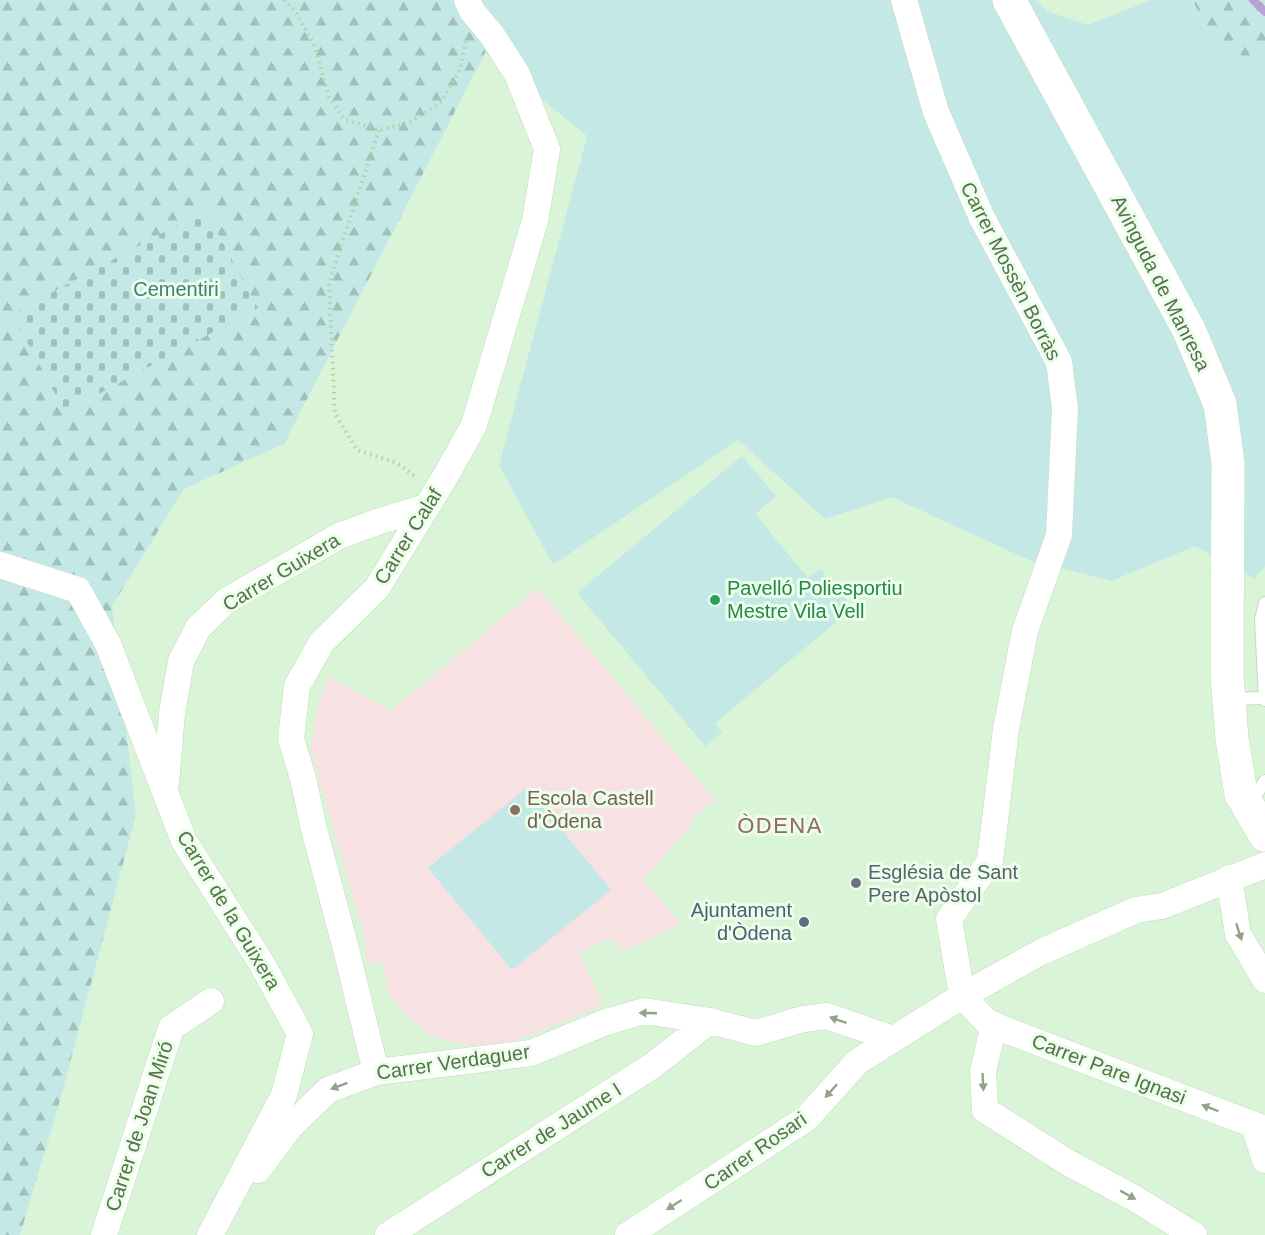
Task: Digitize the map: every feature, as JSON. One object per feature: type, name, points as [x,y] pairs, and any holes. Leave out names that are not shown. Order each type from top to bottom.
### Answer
[{"type":"street","name":"Carrer Mossèn Borràs","points":[[904,0],[936,112],[982,218],[1059,362],[1065,408],[1059,535],[1025,632],[1005,729],[990,861],[950,919],[962,996]]},
{"type":"street","name":"Avinguda de Manresa","points":[[1009,0],[1189,330],[1220,404],[1228,463],[1227,675],[1232,739],[1241,794],[1257,793],[1265,834]]},
{"type":"street","name":"Carrer Calaf","points":[[376,1072],[303,778],[291,739],[297,686],[322,642],[377,588],[474,425],[535,221],[547,148],[517,74],[492,35],[469,6]]},
{"type":"street","name":"Carrer Guixera","points":[[165,790],[172,713],[181,661],[198,627],[226,601],[339,536],[431,500]]},
{"type":"street","name":"Carrer de la Guixera","points":[[0,565],[78,590],[108,644],[184,841],[262,964],[300,1034],[284,1095],[210,1235]]},
{"type":"street","name":"Carrer Rosari","points":[[628,1235],[807,1118],[857,1062],[962,996],[1041,952],[1136,909],[1162,906],[1265,865]]},
{"type":"street","points":[[1229,878],[1238,934],[1265,980]]},
{"type":"street","name":"Carrer Pare Ignasi","points":[[962,996],[986,1021],[994,1025],[1260,1127]]},
{"type":"street","name":"Carrer de Joan Miró","points":[[104,1235],[171,1028],[211,1001]]},
{"type":"street","name":"Carrer Verdaguer","points":[[228,1200],[255,1174],[290,1128],[328,1090],[376,1072],[531,1053],[606,1022],[644,1011],[710,1021],[756,1033],[803,1019],[826,1016],[893,1039]]},
{"type":"street","name":"Carrer de Jaume I","points":[[388,1235],[652,1066],[710,1021]]},
{"type":"street","points":[[994,1025],[983,1071],[985,1110],[1067,1162],[1134,1198],[1194,1235]]},
{"type":"street","points":[[1260,1127],[1265,1160]]},
{"type":"lane","points":[[1229,699],[1265,699],[1261,620],[1265,603]]},
{"type":"path","points":[[284,0],[296,12],[315,47],[329,97],[344,119],[379,130],[409,123],[442,101],[460,69],[469,6]]},
{"type":"path","points":[[379,130],[329,284],[335,414],[357,450],[397,463],[431,500]]},
{"type":"shaded area","points":[[1036,0],[1151,0],[1088,25],[1049,12]]},
{"type":"shaded area","points":[[485,53],[587,136],[499,465],[553,565],[738,440],[825,519],[892,496],[1031,561],[1112,581],[1195,546],[1254,579],[1265,567],[1265,1235],[20,1235],[59,1104],[136,815],[112,606],[184,489],[284,444]]},
{"type":"shaded area","name":"Escola Castell d'Òdena","points":[[538,588],[715,800],[689,821],[693,824],[643,880],[682,924],[621,952],[613,937],[579,953],[603,1005],[512,1042],[471,1046],[430,1036],[403,1012],[387,990],[384,964],[366,962],[365,940],[311,749],[316,713],[328,676],[391,711]]},
{"type":"green space","points":[[0,0],[486,0],[490,18],[485,53],[284,444],[184,489],[112,606],[136,815],[59,1104],[20,1235],[0,1235]]},
{"type":"green space","points":[[486,0],[1036,0],[1049,12],[1088,25],[1151,0],[1193,0],[1200,18],[1216,39],[1229,49],[1244,56],[1265,61],[1265,567],[1254,579],[1195,546],[1112,581],[1031,561],[892,497],[825,519],[738,440],[553,565],[499,465],[587,136],[485,53],[490,18]]},
{"type":"green space","points":[[1193,0],[1265,0],[1265,61],[1243,56],[1228,49],[1216,39],[1200,18]]},
{"type":"green space","name":"Cementiri","points":[[205,210],[258,308],[65,412],[12,314]]},
{"type":"green space","name":"Pavelló Poliesportiu Mestre Vila Vell","points":[[742,456],[776,496],[755,514],[808,578],[820,569],[853,608],[715,723],[722,732],[705,746],[577,593]]},
{"type":"green space","points":[[527,788],[611,890],[512,970],[428,868]]},
{"type":"waterway","points":[[1253,0],[1265,12]]},
{"type":"place","name":"Pavelló Poliesportiu Mestre Vila Vell","points":[[715,600]]},
{"type":"place","name":"Escola Castell d'Òdena","points":[[515,810]]},
{"type":"place","name":"Església de Sant Pere Apòstol","points":[[856,883]]},
{"type":"place","name":"Ajuntament d'Òdena","points":[[804,922]]},
{"type":"district","name":"ÒDENA","points":[[780,825]]}]
